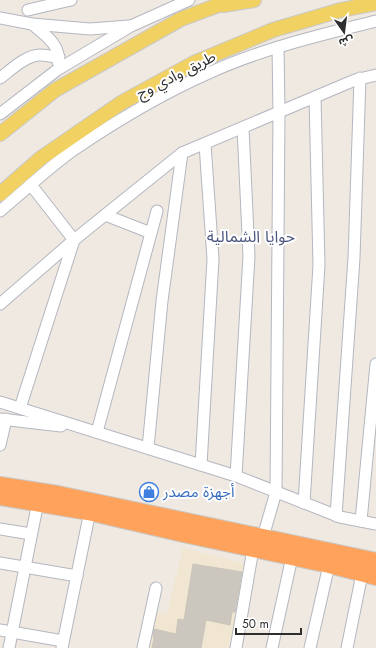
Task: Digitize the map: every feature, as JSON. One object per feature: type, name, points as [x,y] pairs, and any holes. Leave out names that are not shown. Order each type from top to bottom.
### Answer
[{"type":"highway","points":[[0,473],[50,484],[74,498]]},
{"type":"highway","points":[[0,485],[58,494],[258,543],[292,557],[369,575]]},
{"type":"highway","points":[[0,497],[88,517],[183,534],[258,543],[376,561]]},
{"type":"highway","points":[[0,507],[88,517]]},
{"type":"main road","points":[[0,134],[55,90],[181,19],[232,0]]},
{"type":"main road","points":[[213,7],[254,0]]},
{"type":"main road","points":[[236,46],[267,22],[346,0]]},
{"type":"main road","name":"طريق وادي وج","points":[[0,194],[41,158],[121,103],[194,64],[273,30],[341,10],[376,3]]},
{"type":"street","points":[[29,23],[29,5],[71,0]]},
{"type":"street","points":[[0,113],[57,70],[131,26],[189,0]]},
{"type":"street","points":[[0,18],[29,23],[90,29],[131,26]]},
{"type":"street","points":[[0,211],[71,152],[114,123],[151,102],[212,72],[278,47],[376,21]]},
{"type":"street","points":[[29,23],[52,41],[59,57],[57,70]]},
{"type":"street","points":[[236,648],[258,543],[276,492],[279,112],[278,47]]},
{"type":"street","points":[[0,78],[33,56],[40,55],[59,57]]},
{"type":"street","points":[[0,304],[74,240],[182,153],[360,78],[376,75]]},
{"type":"street","points":[[336,516],[354,258],[360,78]]},
{"type":"street","points":[[304,503],[319,265],[315,97]]},
{"type":"street","points":[[236,476],[249,256],[243,128]]},
{"type":"street","points":[[200,465],[213,259],[205,144]]},
{"type":"street","points":[[148,448],[162,300],[182,153]]},
{"type":"street","points":[[31,185],[74,240]]},
{"type":"street","points":[[94,431],[157,212]]},
{"type":"street","points":[[105,215],[151,233]]},
{"type":"street","points":[[20,408],[74,240]]},
{"type":"street","points":[[360,521],[376,364]]},
{"type":"street","points":[[0,402],[236,476],[336,516],[376,524]]},
{"type":"street","points":[[0,445],[3,419],[94,431]]},
{"type":"street","points":[[9,648],[36,512]]},
{"type":"street","points":[[0,630],[63,644],[88,517]]},
{"type":"street","points":[[0,529],[31,534]]},
{"type":"street","points":[[272,648],[292,557]]},
{"type":"street","points":[[0,563],[77,576]]},
{"type":"street","points":[[310,648],[329,565]]},
{"type":"street","points":[[347,648],[369,575]]},
{"type":"street","points":[[142,648],[156,588]]},
{"type":"shaded area","points":[[183,548],[247,564],[236,619],[228,648],[146,648],[153,612],[167,613]]},
{"type":"building","points":[[193,564],[242,572],[235,612],[232,612],[230,625],[206,620],[201,648],[152,648],[154,629],[176,634],[178,619],[184,620]]},
{"type":"place","name":"أجهزة مصدر","points":[[149,492]]},
{"type":"district","name":"حوايا الشمالية","points":[[251,236]]}]
